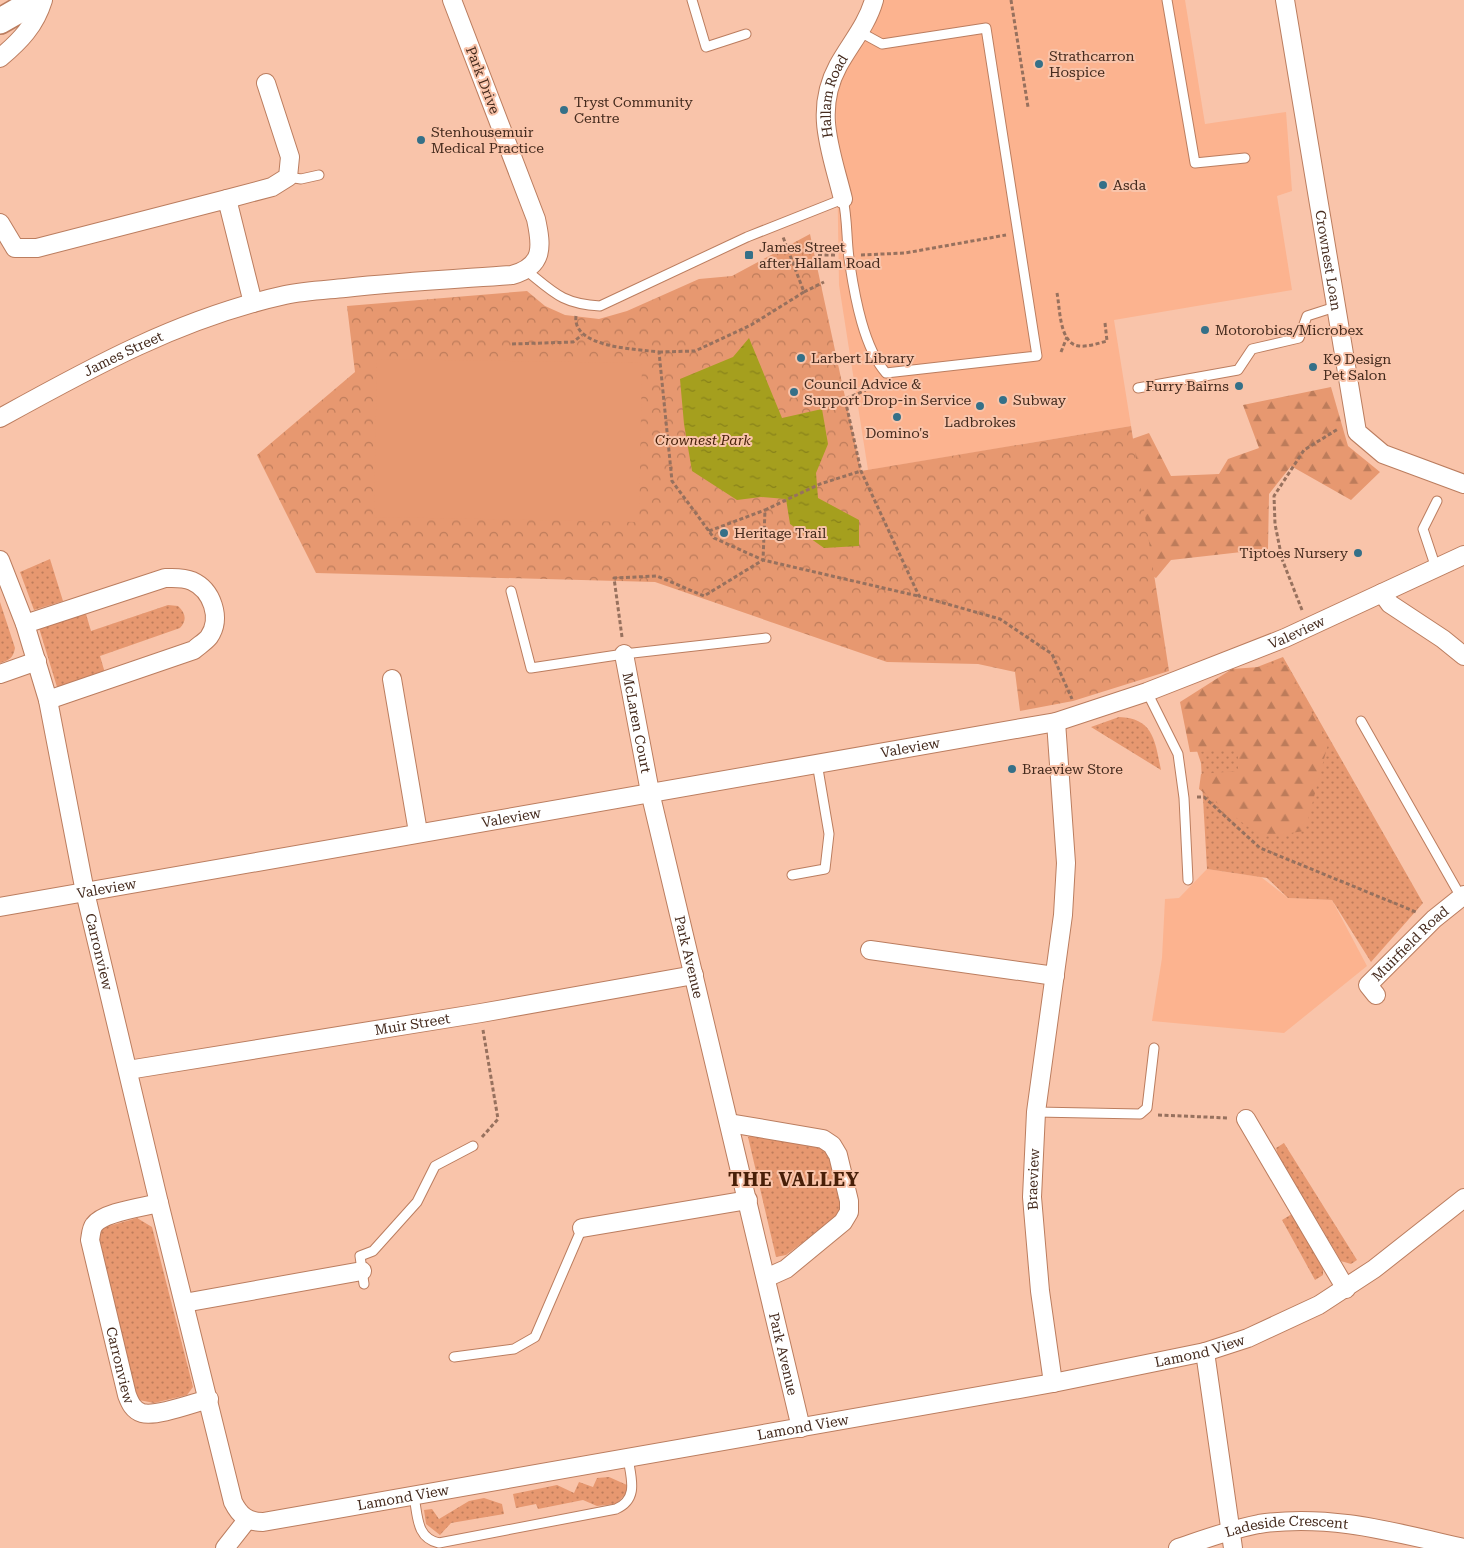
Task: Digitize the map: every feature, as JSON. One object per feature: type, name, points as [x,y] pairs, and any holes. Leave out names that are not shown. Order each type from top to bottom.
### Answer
[{"type":"main road","points":[[0,21],[37,0]]},
{"type":"street","points":[[0,58],[23,38],[38,16],[43,0]]},
{"type":"street","name":"Park Drive","points":[[452,0],[536,219],[541,240],[537,258],[527,271]]},
{"type":"street","name":"Hallam Road","points":[[843,199],[825,124],[824,106],[837,68],[860,32],[874,0]]},
{"type":"street","name":"Crownest Loan","points":[[1285,0],[1357,432],[1383,454],[1464,484]]},
{"type":"street","points":[[0,223],[15,248],[37,248],[272,187],[288,177],[290,157],[266,83]]},
{"type":"street","points":[[227,199],[253,303]]},
{"type":"street","name":"James Street","points":[[0,418],[105,360],[188,323],[253,303],[287,295],[336,289],[512,275],[527,271]]},
{"type":"street","name":"Valeview","points":[[0,907],[418,832],[1056,722],[1147,692],[1308,627],[1464,554]]},
{"type":"street","name":"Carronview","points":[[0,560],[26,624],[48,700],[85,892],[159,1203],[233,1502],[238,1513],[247,1520]]},
{"type":"street","points":[[26,624],[165,578],[180,577],[192,581],[204,588],[212,602],[215,614],[213,626],[208,637],[194,650],[48,700]]},
{"type":"street","points":[[1382,593],[1390,604],[1443,638],[1464,656]]},
{"type":"street","name":"McLaren Court","points":[[624,654],[650,792]]},
{"type":"street","points":[[0,674],[37,661]]},
{"type":"street","points":[[392,679],[418,832]]},
{"type":"street","name":"Braeview","points":[[1053,1383],[1035,1246],[1032,1197],[1036,1112],[1063,915],[1066,863],[1056,722]]},
{"type":"street","name":"Park Avenue","points":[[650,792],[801,1428]]},
{"type":"street","name":"Muirfield Road","points":[[1376,995],[1368,986],[1434,919],[1463,896]]},
{"type":"street","points":[[870,950],[1055,976]]},
{"type":"street","name":"Muir Street","points":[[128,1070],[480,1013],[694,975]]},
{"type":"street","points":[[1246,1119],[1346,1289]]},
{"type":"street","points":[[729,1123],[823,1139],[832,1145],[838,1155],[849,1201],[849,1212],[843,1222],[786,1268],[766,1278]]},
{"type":"street","name":"Lamond View","points":[[247,1520],[263,1522],[414,1497],[1053,1383],[1205,1352],[1284,1322],[1346,1289],[1412,1242],[1464,1198]]},
{"type":"street","points":[[582,1228],[748,1200]]},
{"type":"street","name":"Carronview","points":[[159,1203],[106,1216],[94,1225],[91,1232],[90,1240],[127,1395],[135,1409],[142,1413],[152,1414],[209,1399]]},
{"type":"street","points":[[184,1303],[363,1278]]},
{"type":"street","name":"Ladeside Crescent","points":[[1205,1352],[1231,1540],[1259,1524],[1326,1521],[1369,1526],[1464,1548]]},
{"type":"street","points":[[225,1548],[247,1520]]},
{"type":"street","points":[[1178,1548],[1231,1540]]},
{"type":"lane","points":[[692,0],[706,47],[746,34]]},
{"type":"lane","points":[[1167,0],[1195,163],[1245,158]]},
{"type":"lane","points":[[527,271],[560,298],[577,305],[600,306],[780,225],[843,199],[847,215],[849,255],[865,334],[876,361],[886,373],[1037,356],[986,28],[882,44],[860,32]]},
{"type":"lane","points":[[288,177],[302,179],[319,175]]},
{"type":"lane","points":[[1138,388],[1238,370],[1252,349],[1299,338],[1307,316],[1335,307]]},
{"type":"lane","points":[[1436,568],[1423,529],[1437,501]]},
{"type":"lane","points":[[511,591],[531,668],[624,654],[766,638]]},
{"type":"lane","points":[[1147,692],[1178,754],[1184,798],[1188,880]]},
{"type":"lane","points":[[1361,721],[1463,896]]},
{"type":"lane","points":[[792,875],[825,869],[829,834],[817,763]]},
{"type":"lane","points":[[1036,1112],[1140,1114],[1147,1108],[1154,1048]]},
{"type":"lane","points":[[363,1278],[360,1256],[373,1251],[418,1202],[435,1166],[473,1146]]},
{"type":"lane","points":[[454,1357],[514,1349],[535,1337],[582,1228]]},
{"type":"lane","points":[[414,1497],[420,1531],[426,1538],[439,1543],[624,1506],[633,1491],[628,1458]]},
{"type":"path","points":[[1012,0],[1028,107]]},
{"type":"path","points":[[780,225],[787,249],[804,292]]},
{"type":"path","points":[[818,255],[905,253],[1018,232]]},
{"type":"path","points":[[577,305],[575,320],[582,334],[593,342],[659,352],[695,351],[751,325],[804,292],[824,282]]},
{"type":"path","points":[[1058,293],[1067,337],[1061,352]]},
{"type":"path","points":[[1067,337],[1078,346],[1107,341],[1105,323]]},
{"type":"path","points":[[512,344],[572,342],[582,334]]},
{"type":"path","points":[[659,352],[672,481],[714,538],[763,560],[918,596],[1000,619],[1052,654],[1073,701],[1077,716]]},
{"type":"path","points":[[886,373],[864,390],[845,399],[861,471],[918,596]]},
{"type":"path","points":[[1308,627],[1282,559],[1275,524],[1274,496],[1304,450],[1354,419]]},
{"type":"path","points":[[709,531],[783,503],[820,484],[861,471]]},
{"type":"path","points":[[763,560],[766,510]]},
{"type":"path","points":[[624,654],[614,578],[657,576],[704,596],[763,560]]},
{"type":"path","points":[[1184,798],[1204,797],[1260,848],[1434,919]]},
{"type":"path","points":[[473,1146],[498,1119],[480,1013]]},
{"type":"path","points":[[1140,1114],[1246,1119]]},
{"type":"shaded area","points":[[868,0],[1185,0],[1205,124],[1286,112],[1292,191],[1277,196],[1292,290],[1114,320],[1131,426],[868,470],[839,285],[836,99]]},
{"type":"shaded area","points":[[1207,869],[1261,877],[1288,898],[1332,900],[1367,966],[1284,1033],[1152,1021],[1162,958],[1165,899],[1179,898]]},
{"type":"green space","name":"Crownest Park","points":[[810,234],[861,471],[1131,426],[1169,671],[1073,701],[1020,711],[1015,672],[978,664],[887,662],[655,582],[316,573],[257,455],[355,372],[347,306],[527,291],[545,306],[565,315],[599,319],[627,311],[699,279],[732,276]]},
{"type":"green space","points":[[377,359],[642,363],[639,522],[374,517]]},
{"type":"green space","points":[[1331,387],[1348,446],[1380,472],[1351,500],[1291,466],[1269,494],[1268,549],[1171,560],[1156,578],[1128,561],[1112,446],[1149,433],[1171,476],[1219,474],[1228,459],[1259,448],[1243,405]]},
{"type":"green space","points":[[50,559],[63,601],[34,610],[20,572]]},
{"type":"green space","points":[[0,602],[15,648],[10,658],[0,663]]},
{"type":"green space","points":[[168,605],[178,606],[183,611],[185,620],[180,628],[100,656],[105,673],[57,687],[39,628],[86,614],[91,631]]},
{"type":"green space","points":[[1283,657],[1423,903],[1371,962],[1332,900],[1288,898],[1267,878],[1207,869],[1201,763],[1185,715],[1190,699],[1201,689]]},
{"type":"green space","points":[[1287,665],[1328,744],[1305,831],[1261,837],[1199,789],[1201,774],[1238,771],[1238,750],[1190,752],[1180,702],[1232,669]]},
{"type":"green space","points":[[1119,717],[1131,718],[1139,722],[1151,733],[1161,770],[1091,727]]},
{"type":"green space","points":[[753,1134],[822,1146],[829,1152],[841,1203],[840,1212],[834,1219],[786,1255],[776,1257],[748,1137]]},
{"type":"green space","points":[[1284,1143],[1357,1260],[1351,1264],[1341,1261],[1278,1155],[1276,1148]]},
{"type":"green space","points":[[1292,1214],[1323,1269],[1323,1275],[1315,1280],[1282,1220]]},
{"type":"green space","points":[[137,1218],[152,1227],[193,1387],[187,1395],[154,1403],[139,1400],[136,1395],[98,1233],[102,1228]]},
{"type":"green space","points":[[609,1477],[627,1485],[627,1492],[616,1504],[597,1506],[583,1500],[538,1509],[536,1504],[516,1508],[513,1494],[557,1485],[574,1493],[579,1482],[593,1487],[597,1478]]},
{"type":"green space","points":[[484,1498],[502,1504],[504,1514],[451,1523],[440,1535],[426,1524],[424,1510],[432,1509],[439,1519],[469,1501]]},
{"type":"water","points":[[749,338],[782,418],[822,409],[828,444],[816,473],[818,498],[859,520],[859,546],[824,548],[790,524],[786,499],[761,497],[737,500],[692,471],[684,424],[680,379],[733,357]]},
{"type":"place","name":"Strathcarron Hospice","points":[[1039,64]]},
{"type":"place","name":"Tryst Community Centre","points":[[564,110]]},
{"type":"place","name":"Stenhousemuir Medical Practice","points":[[421,140]]},
{"type":"place","name":"Asda","points":[[1103,185]]},
{"type":"place","name":"James Street after Hallam Road","points":[[749,255]]},
{"type":"place","name":"Motorobics/Microbex","points":[[1205,330]]},
{"type":"place","name":"Larbert Library","points":[[801,358]]},
{"type":"place","name":"K9 Design Pet Salon","points":[[1313,367]]},
{"type":"place","name":"Furry Bairns","points":[[1239,386]]},
{"type":"place","name":"Council Advice & Support Drop-in Service","points":[[794,392]]},
{"type":"place","name":"Subway","points":[[1003,400]]},
{"type":"place","name":"Ladbrokes","points":[[980,406]]},
{"type":"place","name":"Domino's","points":[[897,417]]},
{"type":"place","name":"Heritage Trail","points":[[724,533]]},
{"type":"place","name":"Tiptoes Nursery","points":[[1358,553]]},
{"type":"place","name":"Braeview Store","points":[[1012,769]]},
{"type":"district","name":"THE VALLEY","points":[[794,1179]]}]
